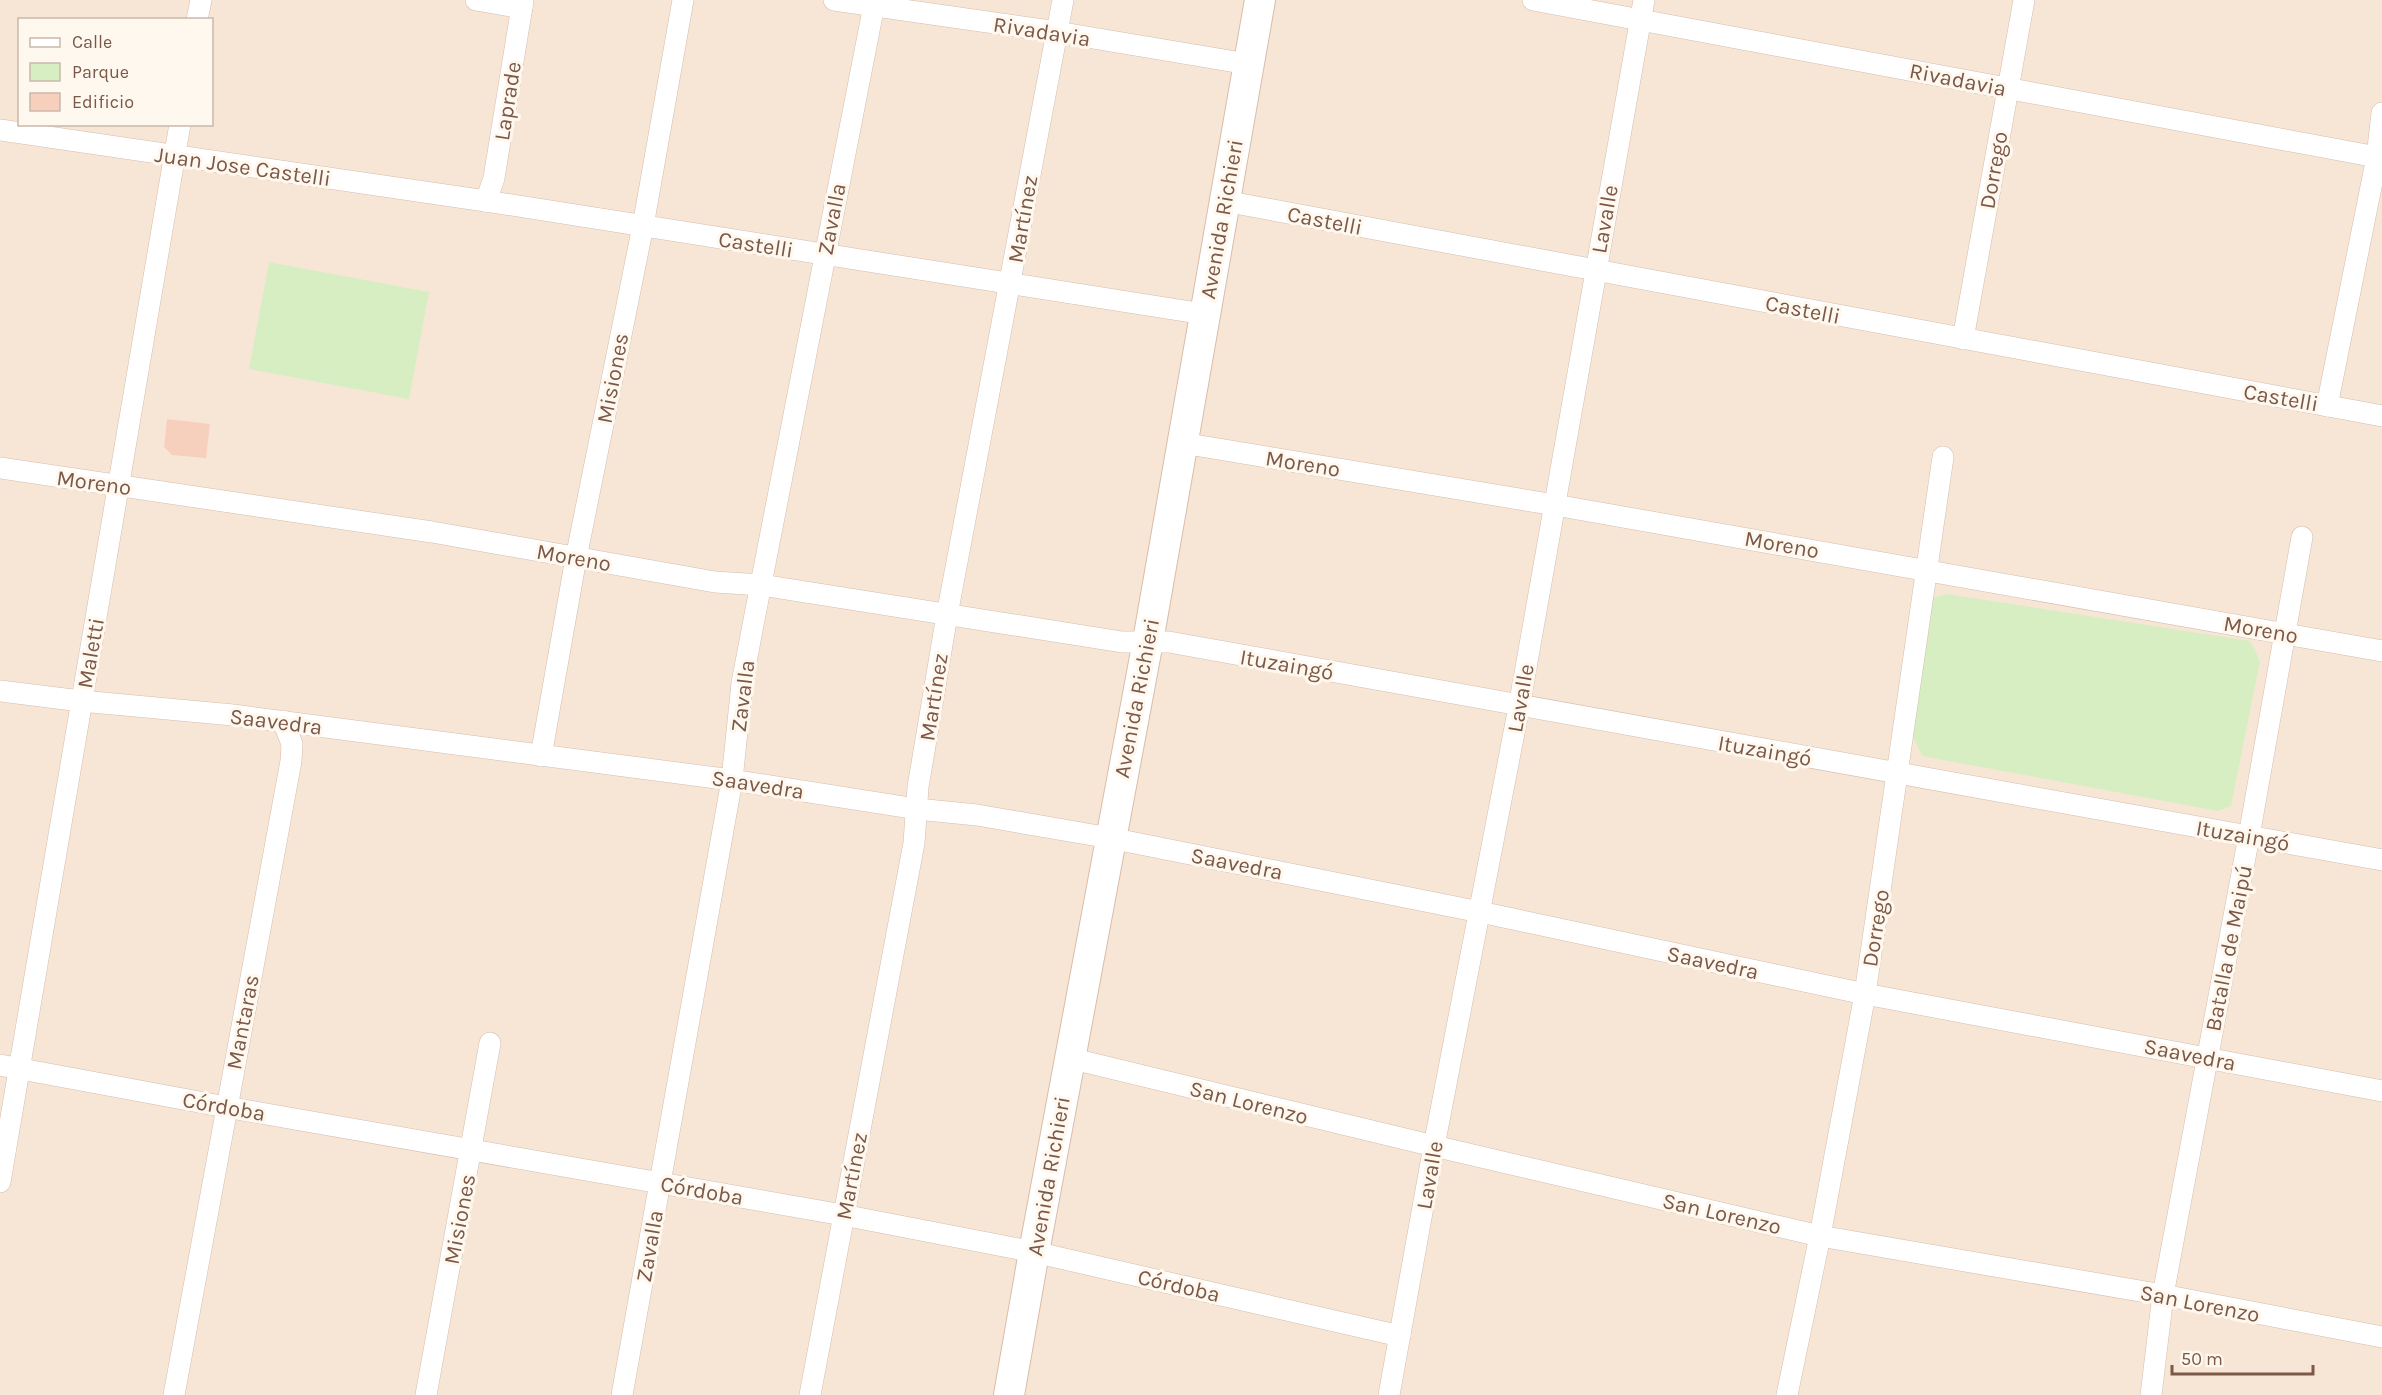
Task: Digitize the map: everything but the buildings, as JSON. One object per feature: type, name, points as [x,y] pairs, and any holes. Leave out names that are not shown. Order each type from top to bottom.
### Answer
[{"type":"street","points":[[197,18],[201,0]]},
{"type":"street","points":[[476,0],[522,4]]},
{"type":"street","name":"Misiones","points":[[541,756],[576,558],[643,226],[683,0]]},
{"type":"street","name":"Rivadavia","points":[[834,0],[874,3],[1248,64]]},
{"type":"street","name":"Martínez","points":[[810,1395],[914,843],[918,787],[947,615],[1063,0]]},
{"type":"street","name":"Avenida Richieri","points":[[1009,1395],[1069,1058],[1148,641],[1260,0]]},
{"type":"street","name":"Rivadavia","points":[[1533,0],[1642,10],[2008,88],[2379,158]]},
{"type":"street","name":"Dorrego","points":[[1963,339],[2024,0]]},
{"type":"street","name":"Zavalla","points":[[622,1395],[732,780],[742,683],[874,3]]},
{"type":"street","name":"Laprade","points":[[486,201],[495,178],[522,4]]},
{"type":"street","name":"Lavalle","points":[[1389,1395],[1434,1146],[1519,706],[1642,10]]},
{"type":"street","points":[[2327,405],[2379,158],[2382,113]]},
{"type":"street","name":"Maletti","points":[[0,1182],[10,1066],[81,701],[180,126]]},
{"type":"street","name":"Juan Jose Castelli","points":[[0,130],[486,201]]},
{"type":"street","name":"Castelli","points":[[486,201],[1204,314]]},
{"type":"street","name":"Castelli","points":[[1224,201],[2382,416]]},
{"type":"street","name":"Moreno","points":[[1182,443],[1555,505],[2382,651]]},
{"type":"street","name":"Dorrego","points":[[1787,1395],[1820,1236],[1865,994],[1943,457]]},
{"type":"street","name":"Moreno","points":[[0,468],[432,532],[716,582],[762,585],[1122,642],[1148,641]]},
{"type":"street","name":"Batalla de Maipú","points":[[2151,1395],[2163,1295],[2302,537]]},
{"type":"street","name":"Ituzaingó","points":[[1148,641],[1170,642],[2382,860]]},
{"type":"street","name":"Saavedra","points":[[0,691],[284,721],[732,780],[917,809],[977,815],[1110,838],[1480,912],[1865,994],[2382,1091]]},
{"type":"street","name":"Mantaras","points":[[174,1395],[291,761],[292,744],[284,721]]},
{"type":"street","name":"Misiones","points":[[426,1395],[490,1042]]},
{"type":"street","name":"San Lorenzo","points":[[1069,1058],[1820,1236],[2163,1295],[2382,1337]]},
{"type":"street","name":"Córdoba","points":[[10,1066],[226,1107],[843,1215],[1034,1252],[1400,1336]]},
{"type":"shaded area","points":[[0,0],[2382,0],[2382,1395],[0,1395]]},
{"type":"green space","points":[[269,262],[429,292],[409,399],[249,369]]},
{"type":"green space","points":[[1947,594],[2250,641],[2260,661],[2231,806],[2218,811],[1922,756],[1911,733],[1931,598]]}]
